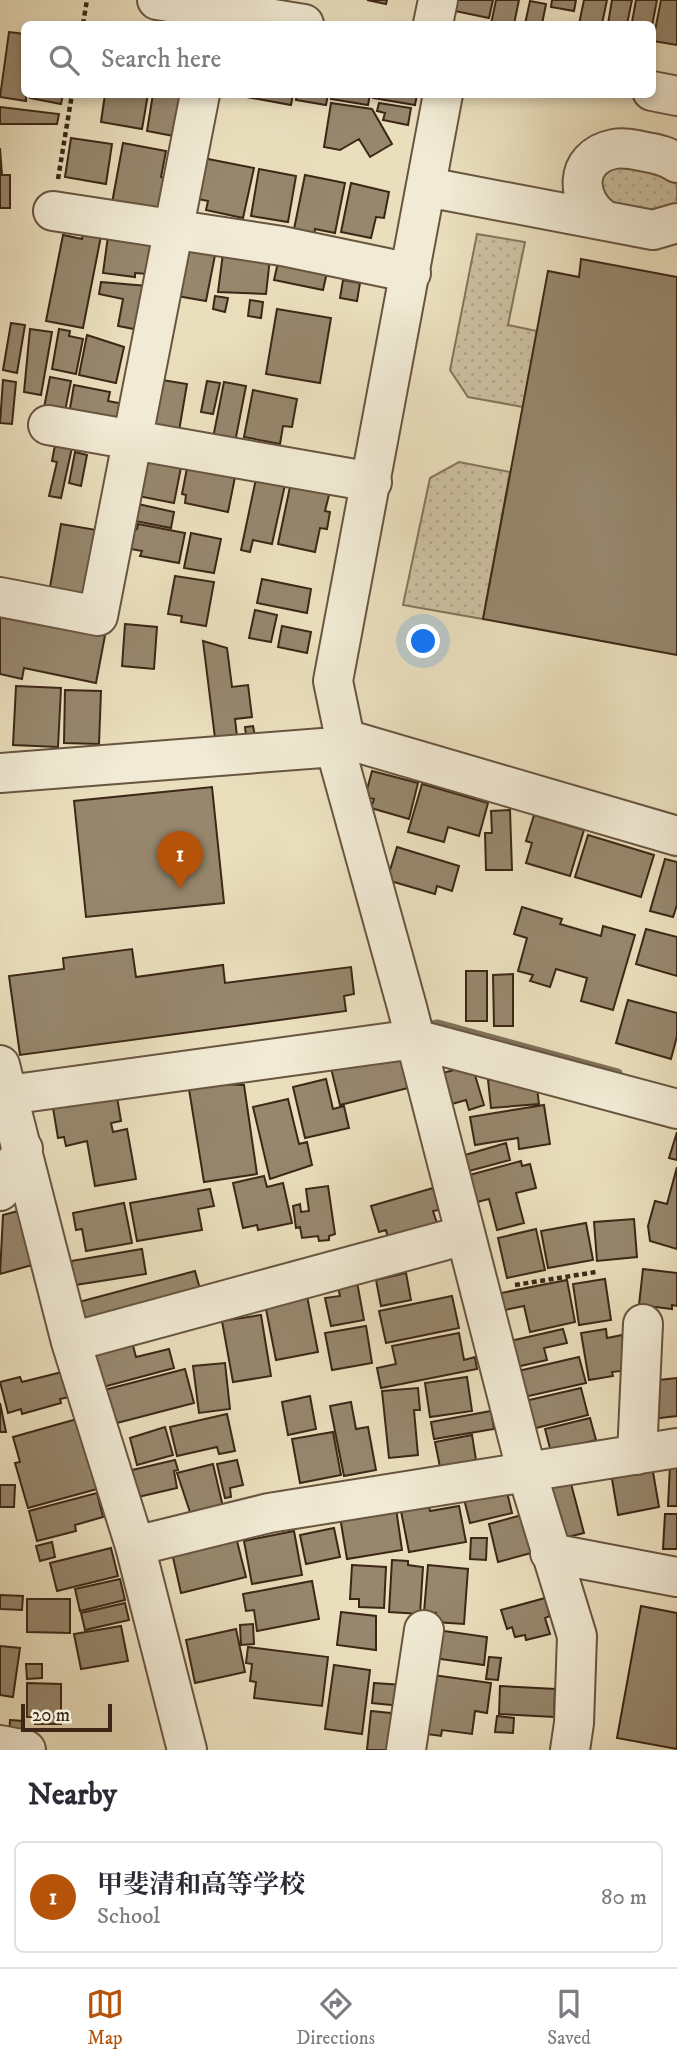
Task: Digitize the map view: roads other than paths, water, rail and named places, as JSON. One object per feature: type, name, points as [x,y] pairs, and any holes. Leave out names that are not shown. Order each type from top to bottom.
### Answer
[{"type":"street","points":[[158,0],[216,17],[266,21]]},
{"type":"street","points":[[434,21],[438,0]]},
{"type":"street","points":[[656,92],[677,96]]},
{"type":"street","points":[[0,597],[98,616],[199,98]]},
{"type":"street","points":[[442,98],[333,681],[340,743],[479,1292],[527,1473],[577,1636],[575,1723],[570,1750]]},
{"type":"street","points":[[606,221],[595,215],[582,192],[582,179],[595,157],[617,148],[664,156],[677,163]]},
{"type":"street","points":[[427,187],[653,230],[677,223]]},
{"type":"street","points":[[53,211],[282,246],[411,273]]},
{"type":"street","points":[[48,425],[372,482]]},
{"type":"street","points":[[0,773],[340,743],[677,836]]},
{"type":"street","points":[[187,1750],[135,1546],[71,1342],[4,1080],[412,1027],[601,1075],[677,1109]]},
{"type":"street","points":[[0,1191],[23,1149]]},
{"type":"street","points":[[71,1342],[465,1235]]},
{"type":"street","points":[[637,1455],[642,1324]]},
{"type":"street","points":[[135,1546],[269,1513],[677,1448]]},
{"type":"street","points":[[550,1553],[677,1577]]},
{"type":"street","points":[[407,1750],[424,1630]]},
{"type":"street","points":[[0,1745],[26,1750]]},
{"type":"waterway","points":[[425,1026],[438,1024],[618,1073]]},
{"type":"place","name":"甲斐清和高等学校","points":[[180,889]]}]
